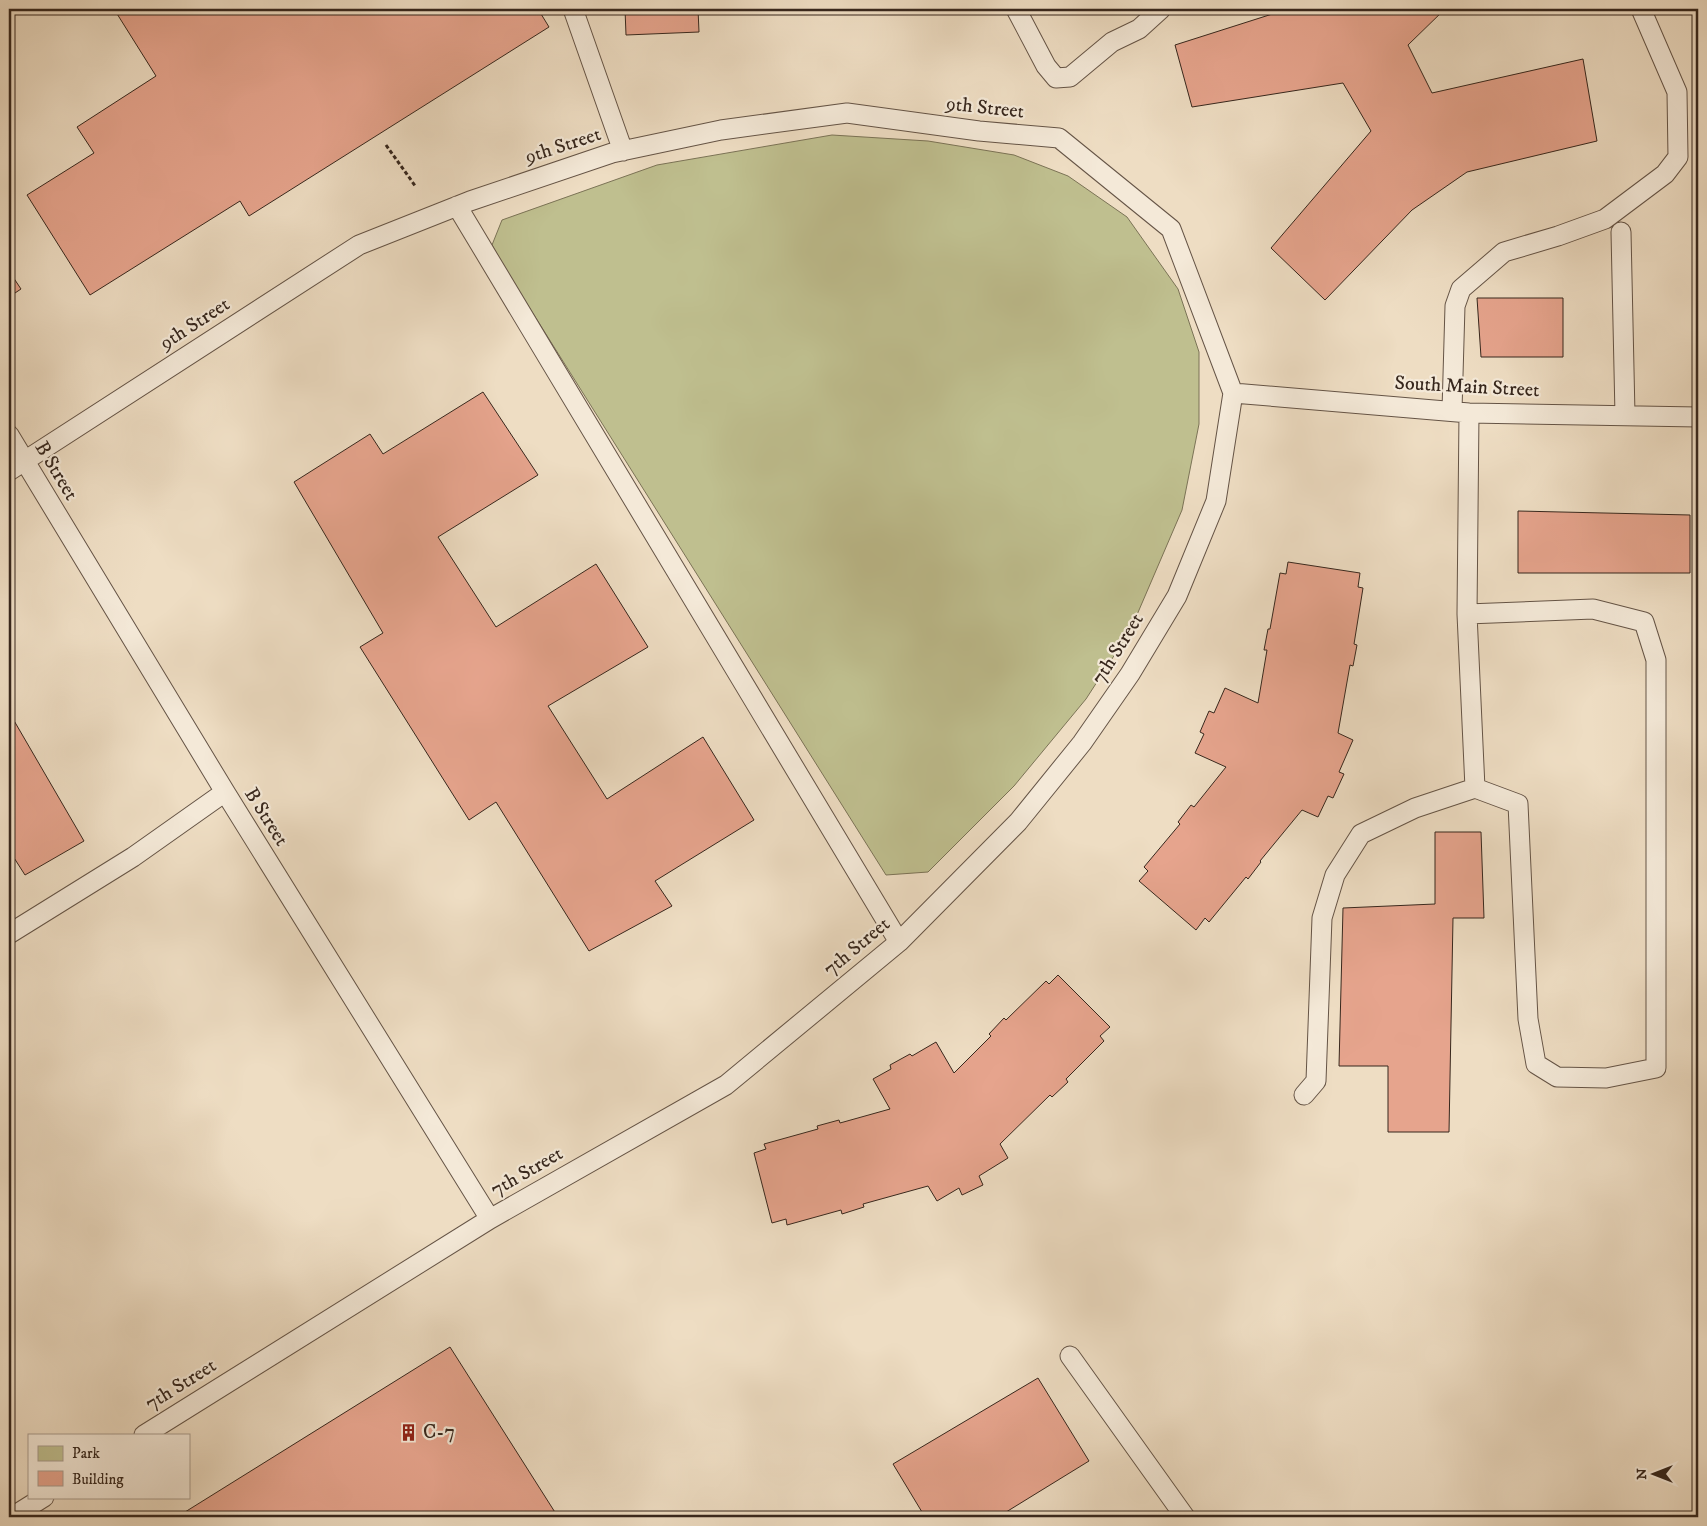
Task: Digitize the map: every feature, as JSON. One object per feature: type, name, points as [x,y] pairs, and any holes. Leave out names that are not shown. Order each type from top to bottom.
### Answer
[{"type":"lane","points":[[573,9],[623,151]]},
{"type":"lane","points":[[1016,9],[1046,66],[1056,78],[1070,77],[1112,42],[1139,29],[1161,9]]},
{"type":"lane","points":[[1475,788],[1467,614],[1461,412],[1455,306],[1461,289],[1504,252],[1558,236],[1605,219],[1665,174],[1678,157],[1677,92],[1641,9]]},
{"type":"lane","name":"9th Street","points":[[16,466],[358,245],[457,206],[612,153],[721,130],[847,113],[979,131],[1059,138],[1171,229]]},
{"type":"lane","points":[[457,206],[899,942]]},
{"type":"lane","name":"7th Street","points":[[146,1434],[490,1219],[726,1085],[899,942],[1018,822],[1082,743],[1130,674],[1177,596],[1216,501],[1233,393],[1171,229]]},
{"type":"lane","points":[[1621,232],[1625,415]]},
{"type":"lane","name":"South Main Street","points":[[1233,393],[1461,412],[1698,417]]},
{"type":"lane","name":"B Street","points":[[9,435],[16,466],[225,792],[490,1219]]},
{"type":"lane","points":[[1304,1095],[1316,1080],[1322,918],[1335,876],[1361,834],[1415,808],[1475,788],[1518,804],[1528,1019],[1536,1064],[1558,1076],[1606,1078],[1656,1068],[1656,660],[1644,622],[1593,608],[1467,614]]},
{"type":"lane","points":[[9,934],[133,857],[225,792]]},
{"type":"lane","points":[[1070,1356],[1185,1517]]},
{"type":"lane","points":[[12,1517],[42,1498]]},
{"type":"path","points":[[386,145],[416,187]]},
{"type":"green space","points":[[832,135],[928,141],[1014,155],[1068,176],[1127,217],[1178,289],[1199,352],[1199,424],[1182,510],[1130,631],[1086,699],[1014,786],[928,872],[886,875],[505,269],[492,245],[502,220],[657,165]]},
{"type":"building","points":[[114,9],[538,9],[549,27],[249,216],[240,201],[90,295],[27,195],[94,153],[77,127],[156,76]]},
{"type":"building","points":[[625,9],[698,9],[699,32],[626,35]]},
{"type":"building","points":[[1288,9],[1445,9],[1408,45],[1432,93],[1583,59],[1597,141],[1467,172],[1412,210],[1325,300],[1271,248],[1371,131],[1343,83],[1192,107],[1175,45]]},
{"type":"building","points":[[9,271],[21,289],[9,297]]},
{"type":"building","points":[[1477,298],[1563,298],[1563,357],[1481,357]]},
{"type":"building","points":[[483,392],[538,475],[438,537],[496,627],[596,564],[648,647],[548,706],[607,799],[703,737],[754,820],[655,881],[672,906],[589,951],[496,802],[469,820],[360,647],[383,633],[294,482],[370,434],[383,454]]},
{"type":"building","points":[[1518,511],[1690,515],[1690,573],[1518,573]]},
{"type":"building","points":[[1288,562],[1360,573],[1358,587],[1363,588],[1354,644],[1357,645],[1353,666],[1350,665],[1338,733],[1353,740],[1339,772],[1344,774],[1333,798],[1328,796],[1318,817],[1302,810],[1260,861],[1248,879],[1246,877],[1209,922],[1205,918],[1196,930],[1139,881],[1148,871],[1144,867],[1180,824],[1178,822],[1191,805],[1194,807],[1226,767],[1195,753],[1204,734],[1200,732],[1209,711],[1214,713],[1225,688],[1258,703],[1267,650],[1264,650],[1268,629],[1270,629],[1280,573],[1286,574]]},
{"type":"building","points":[[9,712],[84,841],[25,875],[9,850]]},
{"type":"building","points":[[1435,832],[1481,832],[1484,918],[1453,918],[1449,1132],[1388,1132],[1388,1066],[1339,1066],[1343,908],[1435,904]]},
{"type":"building","points":[[1058,975],[1110,1027],[1100,1036],[1104,1041],[1066,1079],[1068,1082],[1052,1097],[1050,1095],[1000,1144],[1008,1158],[979,1176],[983,1185],[962,1195],[959,1188],[937,1201],[928,1186],[863,1204],[864,1207],[842,1214],[841,1210],[787,1225],[786,1219],[772,1223],[754,1153],[766,1149],[764,1144],[818,1129],[817,1126],[839,1120],[840,1123],[890,1109],[873,1079],[891,1069],[890,1065],[910,1054],[912,1056],[936,1042],[954,1073],[991,1036],[989,1034],[1004,1018],[1006,1020],[1046,981],[1049,984]]},
{"type":"building","name":"C-7","points":[[450,1347],[558,1517],[177,1517]]},
{"type":"building","points":[[1038,1378],[1089,1461],[998,1517],[925,1517],[893,1464]]},
{"type":"place","name":"C-7","points":[[409,1432]]}]
